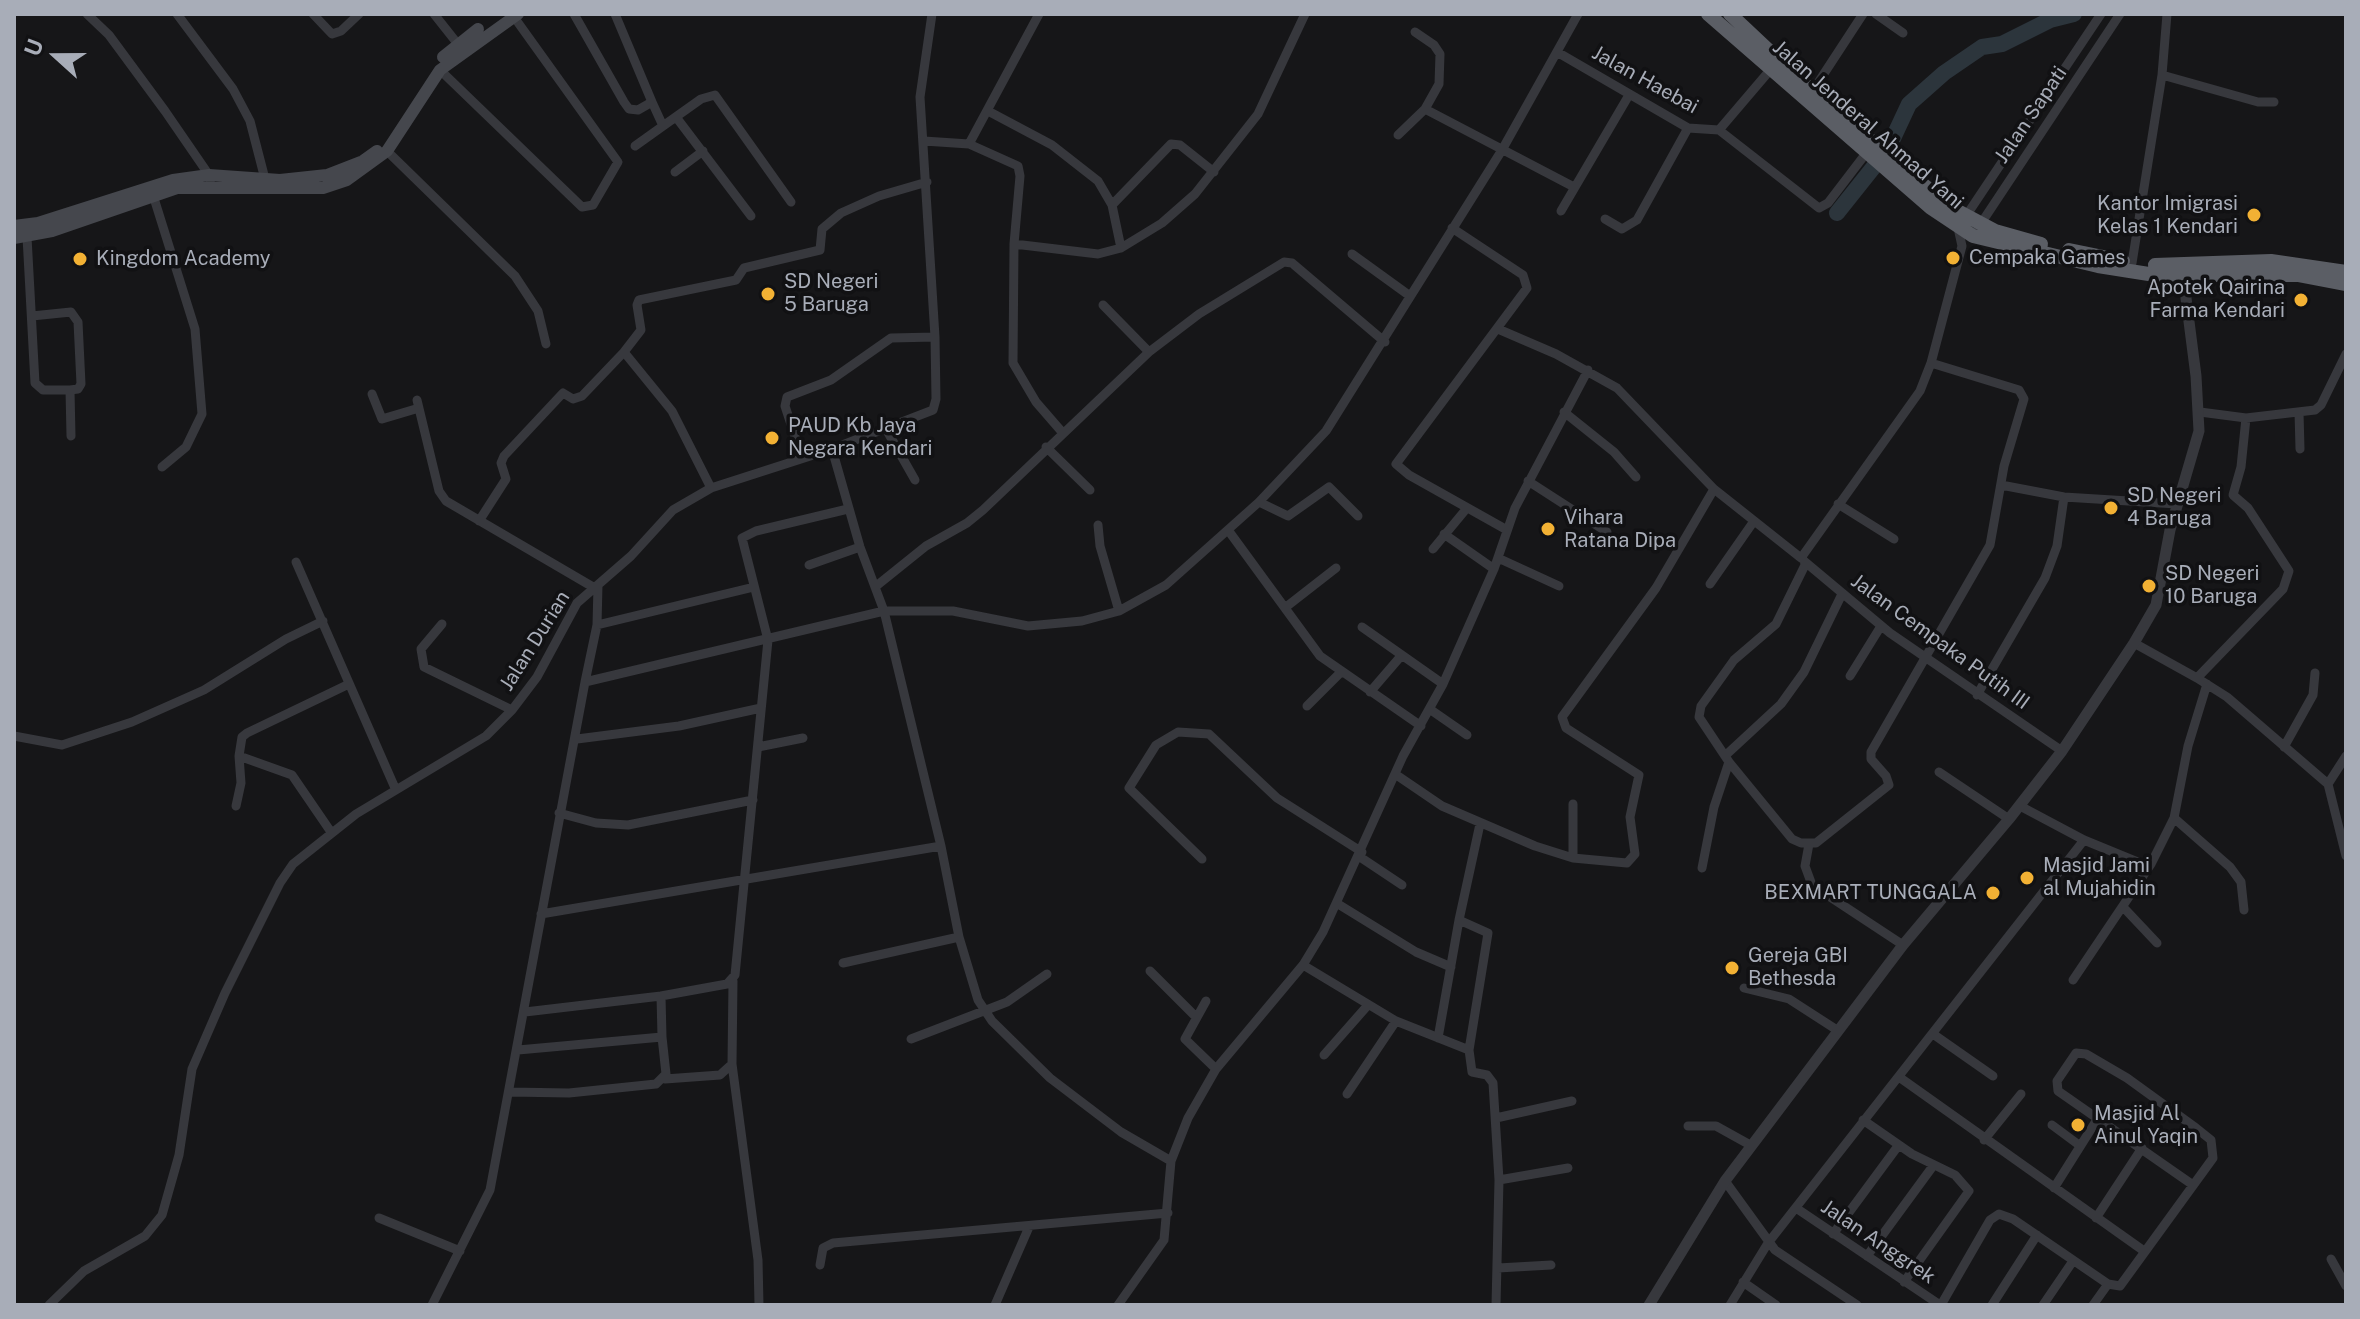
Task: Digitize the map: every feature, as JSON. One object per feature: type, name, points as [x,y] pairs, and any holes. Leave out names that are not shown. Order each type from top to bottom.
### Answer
[{"type":"highway","name":"Jalan Jenderal Ahmad Yani","points":[[1708,14],[1771,69],[1809,96],[1958,228],[1972,235],[2098,266],[2273,274],[2346,284]]},
{"type":"highway","name":"Jalan Jenderal Ahmad Yani","points":[[1730,14],[1809,96]]},
{"type":"highway","name":"Jalan Jenderal Ahmad Yani","points":[[1880,157],[1966,215],[1972,235]]},
{"type":"highway","name":"Jalan Jenderal Ahmad Yani","points":[[1972,235],[2011,236],[2182,272],[2271,261],[2346,272]]},
{"type":"main road","points":[[14,226],[48,220],[173,180],[327,175],[374,154],[388,138],[429,73],[457,43],[512,15]]},
{"type":"main road","points":[[20,237],[210,180],[323,188],[367,168],[387,151],[440,70],[512,15]]},
{"type":"street","points":[[87,14],[109,35],[210,180]]},
{"type":"street","points":[[177,14],[233,89],[250,121],[265,179]]},
{"type":"street","points":[[313,14],[332,34],[341,31],[359,14]]},
{"type":"street","points":[[434,14],[457,43]]},
{"type":"street","points":[[574,14],[629,109],[638,110],[652,102]]},
{"type":"street","points":[[615,14],[663,126]]},
{"type":"street","name":"Jalan Durian","points":[[49,1305],[84,1271],[145,1236],[162,1215],[179,1155],[192,1069],[225,993],[289,870],[331,832],[395,788],[475,745],[512,710],[537,677],[568,617],[596,586],[631,556],[667,515],[711,488],[919,418],[935,406],[935,337],[920,97],[932,14]]},
{"type":"street","points":[[969,144],[1039,14]]},
{"type":"street","points":[[1014,244],[1098,254],[1121,248],[1162,223],[1214,172],[1258,114],[1305,14]]},
{"type":"street","points":[[585,682],[884,611],[953,611],[1028,626],[1082,621],[1119,611],[1175,579],[1259,502],[1326,431],[1385,342],[1410,296],[1502,150],[1578,14]]},
{"type":"street","points":[[1809,96],[1863,14]]},
{"type":"street","points":[[1876,14],[1903,33]]},
{"type":"street","name":"Jalan Sapati","points":[[1958,228],[2101,14]]},
{"type":"street","name":"Jalan Sapati","points":[[1809,844],[1792,839],[1728,758],[1699,717],[1701,706],[1734,660],[1776,624],[1803,560],[1838,504],[1914,401],[1931,363],[1972,235],[2120,14]]},
{"type":"street","points":[[2132,263],[2162,75],[2167,14]]},
{"type":"street","points":[[440,70],[582,207],[593,205],[618,162],[512,15]]},
{"type":"street","points":[[1398,135],[1425,109],[1439,84],[1440,54],[1415,32]]},
{"type":"street","name":"Jalan Haebai","points":[[1557,52],[1688,128],[1719,130]]},
{"type":"street","points":[[1771,69],[1719,130],[1819,208],[1880,157]]},
{"type":"street","points":[[2162,75],[2258,102],[2274,102]]},
{"type":"street","points":[[635,146],[709,95],[717,97],[791,202]]},
{"type":"street","points":[[1561,211],[1629,95]]},
{"type":"street","points":[[1425,109],[1574,187]]},
{"type":"street","points":[[988,111],[1063,152],[1098,181],[1112,205],[1121,248]]},
{"type":"street","points":[[676,117],[751,216]]},
{"type":"street","points":[[1605,219],[1622,229],[1637,220],[1688,128]]},
{"type":"street","points":[[924,141],[969,144],[1013,162],[1020,171],[1014,244],[1013,363],[1036,402],[1062,432]]},
{"type":"street","points":[[1112,205],[1173,143],[1214,172]]},
{"type":"street","points":[[387,151],[515,276],[538,311],[546,344]]},
{"type":"street","points":[[675,172],[703,151]]},
{"type":"street","points":[[479,521],[506,479],[501,463],[504,456],[563,393],[573,399],[582,396],[641,330],[639,300],[736,280],[744,268],[820,250],[822,229],[841,213],[879,196],[927,182]]},
{"type":"street","points":[[153,195],[189,303],[202,401],[202,414],[193,436],[162,467]]},
{"type":"street","points":[[1452,228],[1526,278],[1522,296],[1396,461],[1399,469],[1507,530]]},
{"type":"street","points":[[20,237],[32,316],[35,383],[43,390],[78,389],[81,384],[75,315],[71,312],[32,316]]},
{"type":"street","points":[[1352,254],[1410,296]]},
{"type":"street","points":[[875,587],[926,546],[967,523],[1149,352],[1215,303],[1288,261],[1385,342]]},
{"type":"street","points":[[1649,1305],[1725,1181],[1903,945],[2062,751],[2134,643],[2161,590],[2177,504],[2195,453],[2200,412],[2182,272]]},
{"type":"street","points":[[1103,305],[1149,352]]},
{"type":"street","name":"Jalan Cempaka Putih III","points":[[1498,329],[1588,370],[1617,388],[1714,489],[1881,626],[2062,751]]},
{"type":"street","points":[[802,458],[785,406],[787,397],[831,380],[891,338],[935,337]]},
{"type":"street","points":[[624,352],[672,411],[711,488]]},
{"type":"street","points":[[2200,412],[2246,418],[2319,408],[2346,354]]},
{"type":"street","points":[[1903,945],[1812,885],[1805,866],[1809,844],[1816,843],[1889,785],[1886,776],[1871,759],[1871,752],[1990,545],[2023,394],[1995,381],[1931,363]]},
{"type":"street","points":[[1118,1305],[1160,1249],[1167,1231],[1171,1161],[1188,1118],[1216,1069],[1303,965],[1338,904],[1395,774],[1443,684],[1494,569],[1528,481],[1588,370]]},
{"type":"street","points":[[70,390],[71,436]]},
{"type":"street","points":[[372,394],[382,419],[418,404],[439,491],[446,501],[596,586],[597,625],[577,739],[559,813],[490,1190],[432,1305]]},
{"type":"street","points":[[1564,412],[1614,452],[1636,477]]},
{"type":"street","points":[[2299,412],[2300,449]]},
{"type":"street","points":[[2197,678],[2283,589],[2289,571],[2248,508],[2233,495],[2241,467],[2246,418]]},
{"type":"street","points":[[886,429],[915,480]]},
{"type":"street","points":[[1046,447],[1090,490]]},
{"type":"street","points":[[832,449],[860,547],[884,611],[941,846],[959,937],[982,1009],[1050,1078],[1084,1106],[1171,1161]]},
{"type":"street","points":[[1528,481],[1607,532]]},
{"type":"street","points":[[2001,485],[2064,497],[2177,504]]},
{"type":"street","points":[[1259,502],[1288,516],[1329,487],[1358,516]]},
{"type":"street","points":[[1395,774],[1442,806],[1480,824],[1573,858],[1627,863],[1634,858],[1630,817],[1640,779],[1637,772],[1566,728],[1562,717],[1656,588],[1714,489]]},
{"type":"street","points":[[1977,695],[2045,578],[2057,546],[2064,497]]},
{"type":"street","points":[[1838,504],[1894,539]]},
{"type":"street","points":[[1433,549],[1467,508]]},
{"type":"street","points":[[759,1305],[758,1260],[732,1064],[733,981],[768,640],[742,547],[744,535],[848,509]]},
{"type":"street","points":[[1710,584],[1754,521]]},
{"type":"street","points":[[1098,525],[1100,546],[1119,611]]},
{"type":"street","points":[[1228,530],[1320,656],[1421,726]]},
{"type":"street","points":[[1444,534],[1494,569]]},
{"type":"street","points":[[809,565],[860,547]]},
{"type":"street","points":[[1498,558],[1559,586]]},
{"type":"street","points":[[296,562],[395,788]]},
{"type":"street","points":[[1286,607],[1336,568]]},
{"type":"street","points":[[597,625],[754,587]]},
{"type":"street","points":[[1702,868],[1728,758],[1781,704],[1804,672],[1842,594]]},
{"type":"street","points":[[14,736],[62,745],[132,722],[204,690],[286,639],[323,621]]},
{"type":"street","points":[[442,624],[421,649],[424,667],[512,710]]},
{"type":"street","points":[[1850,676],[1881,626]]},
{"type":"street","points":[[1362,627],[1443,684]]},
{"type":"street","points":[[2134,643],[2207,684],[2328,784],[2346,856]]},
{"type":"street","points":[[1370,692],[1401,656]]},
{"type":"street","points":[[1307,706],[1341,672]]},
{"type":"street","points":[[2284,747],[2307,711],[2313,695],[2315,673]]},
{"type":"street","points":[[236,806],[241,783],[239,756],[242,737],[349,684]]},
{"type":"street","points":[[2073,980],[2124,908],[2174,818],[2191,735],[2207,684]]},
{"type":"street","points":[[577,739],[679,726],[761,708]]},
{"type":"street","points":[[1431,710],[1467,735]]},
{"type":"street","points":[[1202,859],[1129,788],[1156,745],[1171,733],[1209,734],[1283,803],[1402,885]]},
{"type":"street","points":[[758,747],[803,738]]},
{"type":"street","points":[[239,756],[292,775],[331,832]]},
{"type":"street","points":[[2328,784],[2346,756]]},
{"type":"street","points":[[1939,772],[2009,819]]},
{"type":"street","points":[[559,813],[596,823],[628,825],[753,800]]},
{"type":"street","points":[[1573,804],[1573,858]]},
{"type":"street","points":[[2020,806],[2084,840],[2140,863],[2151,864]]},
{"type":"street","points":[[2174,818],[2230,867],[2241,882],[2244,910]]},
{"type":"street","points":[[1438,1038],[1480,824]]},
{"type":"street","points":[[1730,1305],[1768,1243],[2084,840]]},
{"type":"street","points":[[541,914],[745,882],[941,846]]},
{"type":"street","points":[[1338,904],[1416,952],[1451,967]]},
{"type":"street","points":[[2124,908],[2157,943]]},
{"type":"street","points":[[1459,920],[1488,933],[1469,1050],[1472,1072],[1487,1075],[1493,1083],[1499,1180],[1496,1305]]},
{"type":"street","points":[[843,963],[959,937]]},
{"type":"street","points":[[1303,965],[1396,1021],[1469,1050]]},
{"type":"street","points":[[1150,971],[1195,1016]]},
{"type":"street","points":[[911,1039],[1017,997],[1047,974]]},
{"type":"street","points":[[525,1012],[661,996],[733,981]]},
{"type":"street","points":[[1744,988],[1789,999],[1837,1030]]},
{"type":"street","points":[[661,996],[665,1079]]},
{"type":"street","points":[[1206,1001],[1186,1035],[1187,1045],[1216,1069]]},
{"type":"street","points":[[1324,1055],[1368,1005]]},
{"type":"street","points":[[1347,1094],[1396,1021]]},
{"type":"street","points":[[1933,1034],[1993,1076]]},
{"type":"street","points":[[518,1050],[662,1037]]},
{"type":"street","points":[[1940,1305],[1990,1220],[1999,1214],[2037,1235],[2108,1284],[2117,1287],[2123,1284],[2213,1158],[2211,1140],[2127,1078],[2080,1052],[2071,1058],[2056,1086],[2193,1185]]},
{"type":"street","points":[[510,1092],[569,1093],[656,1084],[665,1079],[720,1075],[732,1064]]},
{"type":"street","points":[[1899,1077],[2144,1251]]},
{"type":"street","points":[[1984,1140],[2021,1094]]},
{"type":"street","points":[[1496,1118],[1572,1101]]},
{"type":"street","points":[[2054,1188],[2098,1118]]},
{"type":"street","points":[[1863,1120],[1898,1146],[1955,1175],[1968,1188],[1957,1212],[1904,1282]]},
{"type":"street","points":[[2052,1125],[2079,1145]]},
{"type":"street","points":[[1688,1126],[1716,1126],[1752,1146]]},
{"type":"street","points":[[1833,1234],[1898,1146]]},
{"type":"street","points":[[2096,1218],[2142,1148]]},
{"type":"street","points":[[1867,1256],[1933,1166]]},
{"type":"street","points":[[1499,1180],[1568,1168]]},
{"type":"street","points":[[1725,1181],[1768,1243],[1857,1305]]},
{"type":"street","name":"Jalan Anggrek","points":[[1796,1208],[1940,1305]]},
{"type":"street","points":[[820,1265],[823,1248],[833,1243],[1168,1213]]},
{"type":"street","points":[[379,1218],[460,1251]]},
{"type":"street","points":[[995,1305],[1029,1227]]},
{"type":"street","points":[[1992,1305],[2037,1235]]},
{"type":"street","points":[[2331,1259],[2346,1286]]},
{"type":"street","points":[[2043,1305],[2073,1261]]},
{"type":"street","points":[[1498,1268],[1551,1265]]},
{"type":"street","points":[[1743,1282],[1776,1305]]},
{"type":"street","points":[[2093,1305],[2108,1284]]},
{"type":"waterway","points":[[1837,213],[1888,149],[1909,104],[1944,73],[1982,47],[2002,44],[2050,20],[2074,14]]},
{"type":"place","name":"Kantor Imigrasi Kelas 1 Kendari","points":[[2254,215]]},
{"type":"place","name":"Cempaka Games","points":[[1953,258]]},
{"type":"place","name":"Kingdom Academy","points":[[80,259]]},
{"type":"place","name":"SD Negeri 5 Baruga","points":[[768,294]]},
{"type":"place","name":"Apotek Qairina Farma Kendari","points":[[2301,300]]},
{"type":"place","name":"PAUD Kb Jaya Negara Kendari","points":[[772,438]]},
{"type":"place","name":"SD Negeri 4 Baruga","points":[[2111,508]]},
{"type":"place","name":"Vihara Ratana Dipa","points":[[1548,529]]},
{"type":"place","name":"SD Negeri 10 Baruga","points":[[2149,586]]},
{"type":"place","name":"Masjid Jami al Mujahidin","points":[[2027,878]]},
{"type":"place","name":"BEXMART TUNGGALA","points":[[1993,893]]},
{"type":"place","name":"Gereja GBI Bethesda","points":[[1732,968]]},
{"type":"place","name":"Masjid Al Ainul Yaqin","points":[[2078,1125]]}]
